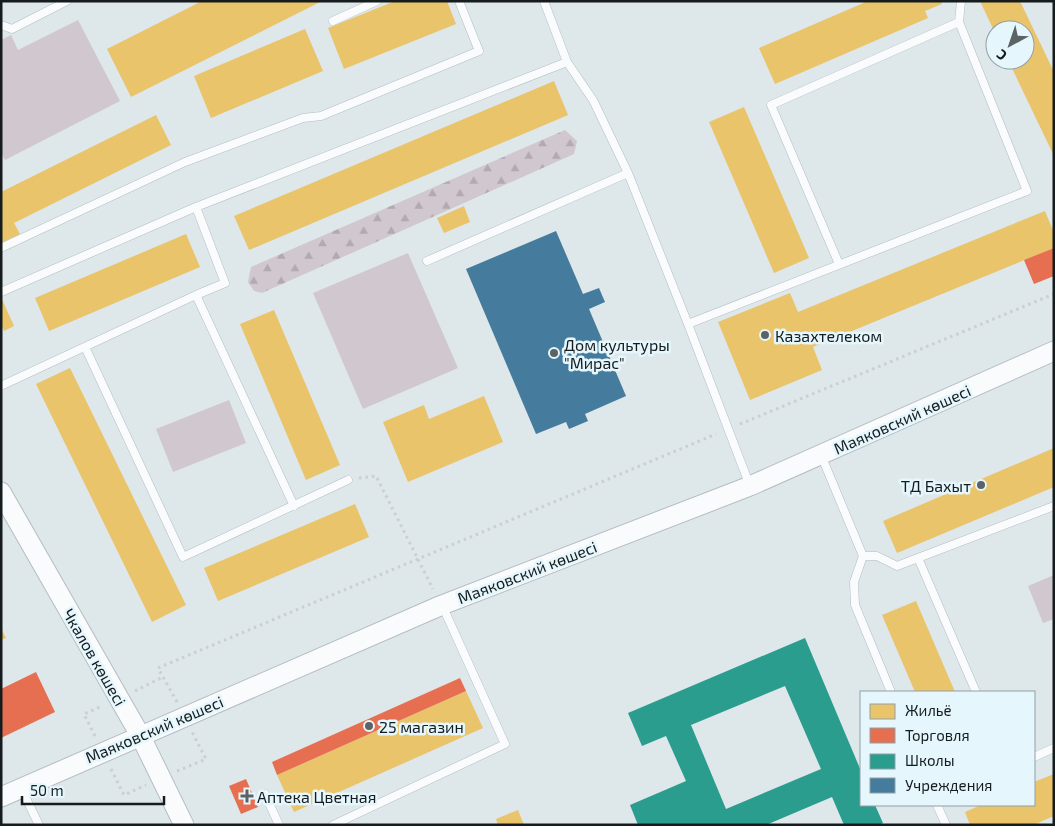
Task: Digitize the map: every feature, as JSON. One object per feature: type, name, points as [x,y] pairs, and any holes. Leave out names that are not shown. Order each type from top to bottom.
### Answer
[{"type":"street","name":"Маяковский көшесі","points":[[1,796],[442,605],[750,486],[1054,351]]},
{"type":"street","name":"Чкалов көшесі","points":[[1,492],[140,735],[184,825]]},
{"type":"lane","points":[[1,25],[12,29],[67,1]]},
{"type":"lane","points":[[333,21],[377,1]]},
{"type":"lane","points":[[1,248],[185,162],[303,118],[321,116],[479,52],[459,1]]},
{"type":"lane","points":[[544,1],[567,62],[593,100],[628,173],[750,486]]},
{"type":"lane","points":[[688,324],[1027,191],[959,22],[960,1]]},
{"type":"lane","points":[[839,264],[771,105],[959,22]]},
{"type":"lane","points":[[1,292],[196,207],[567,62]]},
{"type":"lane","points":[[427,260],[628,173]]},
{"type":"lane","points":[[1,386],[196,295],[226,283],[196,207]]},
{"type":"lane","points":[[196,295],[294,506]]},
{"type":"lane","points":[[85,347],[183,557],[348,480]]},
{"type":"lane","points":[[821,455],[863,556],[854,582],[855,605],[891,691]]},
{"type":"lane","points":[[863,556],[877,556],[897,566],[1054,506]]},
{"type":"lane","points":[[918,558],[976,691]]},
{"type":"lane","points":[[332,825],[505,744],[442,605]]},
{"type":"lane","points":[[1035,757],[1054,748]]},
{"type":"lane","points":[[21,787],[39,825]]},
{"type":"lane","points":[[265,794],[279,825]]},
{"type":"lane","points":[[937,806],[946,825]]},
{"type":"path","points":[[163,677],[158,668],[417,558],[1054,294]]},
{"type":"path","points":[[348,480],[376,476],[442,605]]},
{"type":"green space","points":[[78,20],[120,101],[5,160],[1,153],[1,40],[11,35],[18,50]]},
{"type":"green space","points":[[565,130],[577,141],[574,154],[262,293],[254,291],[248,282],[251,267]]},
{"type":"green space","points":[[408,253],[458,368],[363,409],[313,293]]},
{"type":"green space","points":[[229,400],[246,443],[173,472],[156,429]]},
{"type":"green space","points":[[1054,575],[1054,619],[1043,623],[1028,586]]},
{"type":"building: Жильё","points":[[202,1],[322,1],[131,97],[107,49]]},
{"type":"building: Жильё","points":[[395,1],[447,1],[456,24],[344,69],[328,28]]},
{"type":"building: Жильё","points":[[868,1],[941,1],[942,4],[925,11],[928,18],[775,84],[759,48]]},
{"type":"building: Жильё","points":[[980,1],[1020,1],[1029,20],[989,20]]},
{"type":"building: Жильё","points":[[305,29],[323,71],[211,118],[194,76]]},
{"type":"building: Жильё","points":[[1035,32],[1054,72],[1054,156],[1013,70],[1035,70]]},
{"type":"building: Жильё","points":[[554,81],[568,115],[249,250],[234,216]]},
{"type":"building: Жильё","points":[[744,107],[809,258],[774,273],[709,122]]},
{"type":"building: Жильё","points":[[156,115],[171,145],[14,223],[20,234],[1,243],[1,192]]},
{"type":"building: Жильё","points":[[464,206],[470,222],[444,233],[437,218]]},
{"type":"building: Жильё","points":[[1045,211],[1054,233],[1054,248],[813,347],[822,370],[750,400],[718,322],[790,293],[798,312]]},
{"type":"building: Жильё","points":[[186,234],[200,267],[49,331],[35,298]]},
{"type":"building: Жильё","points":[[1,297],[14,326],[4,331],[1,324]]},
{"type":"building: Жильё","points":[[274,310],[340,465],[306,480],[240,324]]},
{"type":"building: Жильё","points":[[70,368],[186,605],[152,622],[36,384]]},
{"type":"building: Жильё","points":[[484,396],[503,442],[408,482],[383,422],[424,405],[429,419]]},
{"type":"building: Жильё","points":[[1054,448],[1054,487],[897,553],[883,521]]},
{"type":"building: Жильё","points":[[355,504],[369,537],[218,601],[204,568]]},
{"type":"building: Жильё","points":[[916,601],[955,691],[915,691],[882,615]]},
{"type":"building: Жильё","points":[[1,628],[6,638],[1,640]]},
{"type":"building: Жильё","points":[[466,691],[483,728],[294,812],[277,775]]},
{"type":"building: Жильё","points":[[1054,774],[1054,816],[1033,825],[970,825],[965,812],[979,806],[1035,806],[1035,782]]},
{"type":"building: Жильё","points":[[518,810],[524,825],[498,825],[496,819]]},
{"type":"building: Торговля","points":[[1054,248],[1054,276],[1034,284],[1024,260]]},
{"type":"building: Торговля","points":[[36,672],[55,712],[1,738],[1,689]]},
{"type":"building: Торговля","name":"25 магазин","points":[[460,678],[466,691],[277,775],[272,762]]},
{"type":"building: Торговля","points":[[246,779],[258,807],[241,814],[229,786]]},
{"type":"building: Школы","points":[[805,638],[860,769],[860,806],[875,806],[883,823],[879,825],[844,825],[832,797],[766,825],[638,825],[630,805],[686,781],[666,736],[642,746],[628,713]],"holes":[[[785,686],[821,769],[726,809],[691,725]]]},
{"type":"building: Учреждения","name":"Дом культуры \"Мирас\"","points":[[556,231],[583,294],[599,288],[605,302],[589,309],[626,396],[585,414],[588,421],[569,429],[566,422],[536,434],[466,269]]},
{"type":"place","name":"Казахтелеком","points":[[765,335]]},
{"type":"place","name":"Дом культуры \"Мирас\"","points":[[554,353]]},
{"type":"place","name":"ТД Бахыт","points":[[981,485]]},
{"type":"place","name":"25 магазин","points":[[369,726]]},
{"type":"place","name":"Аптека Цветная","points":[[247,796]]}]
